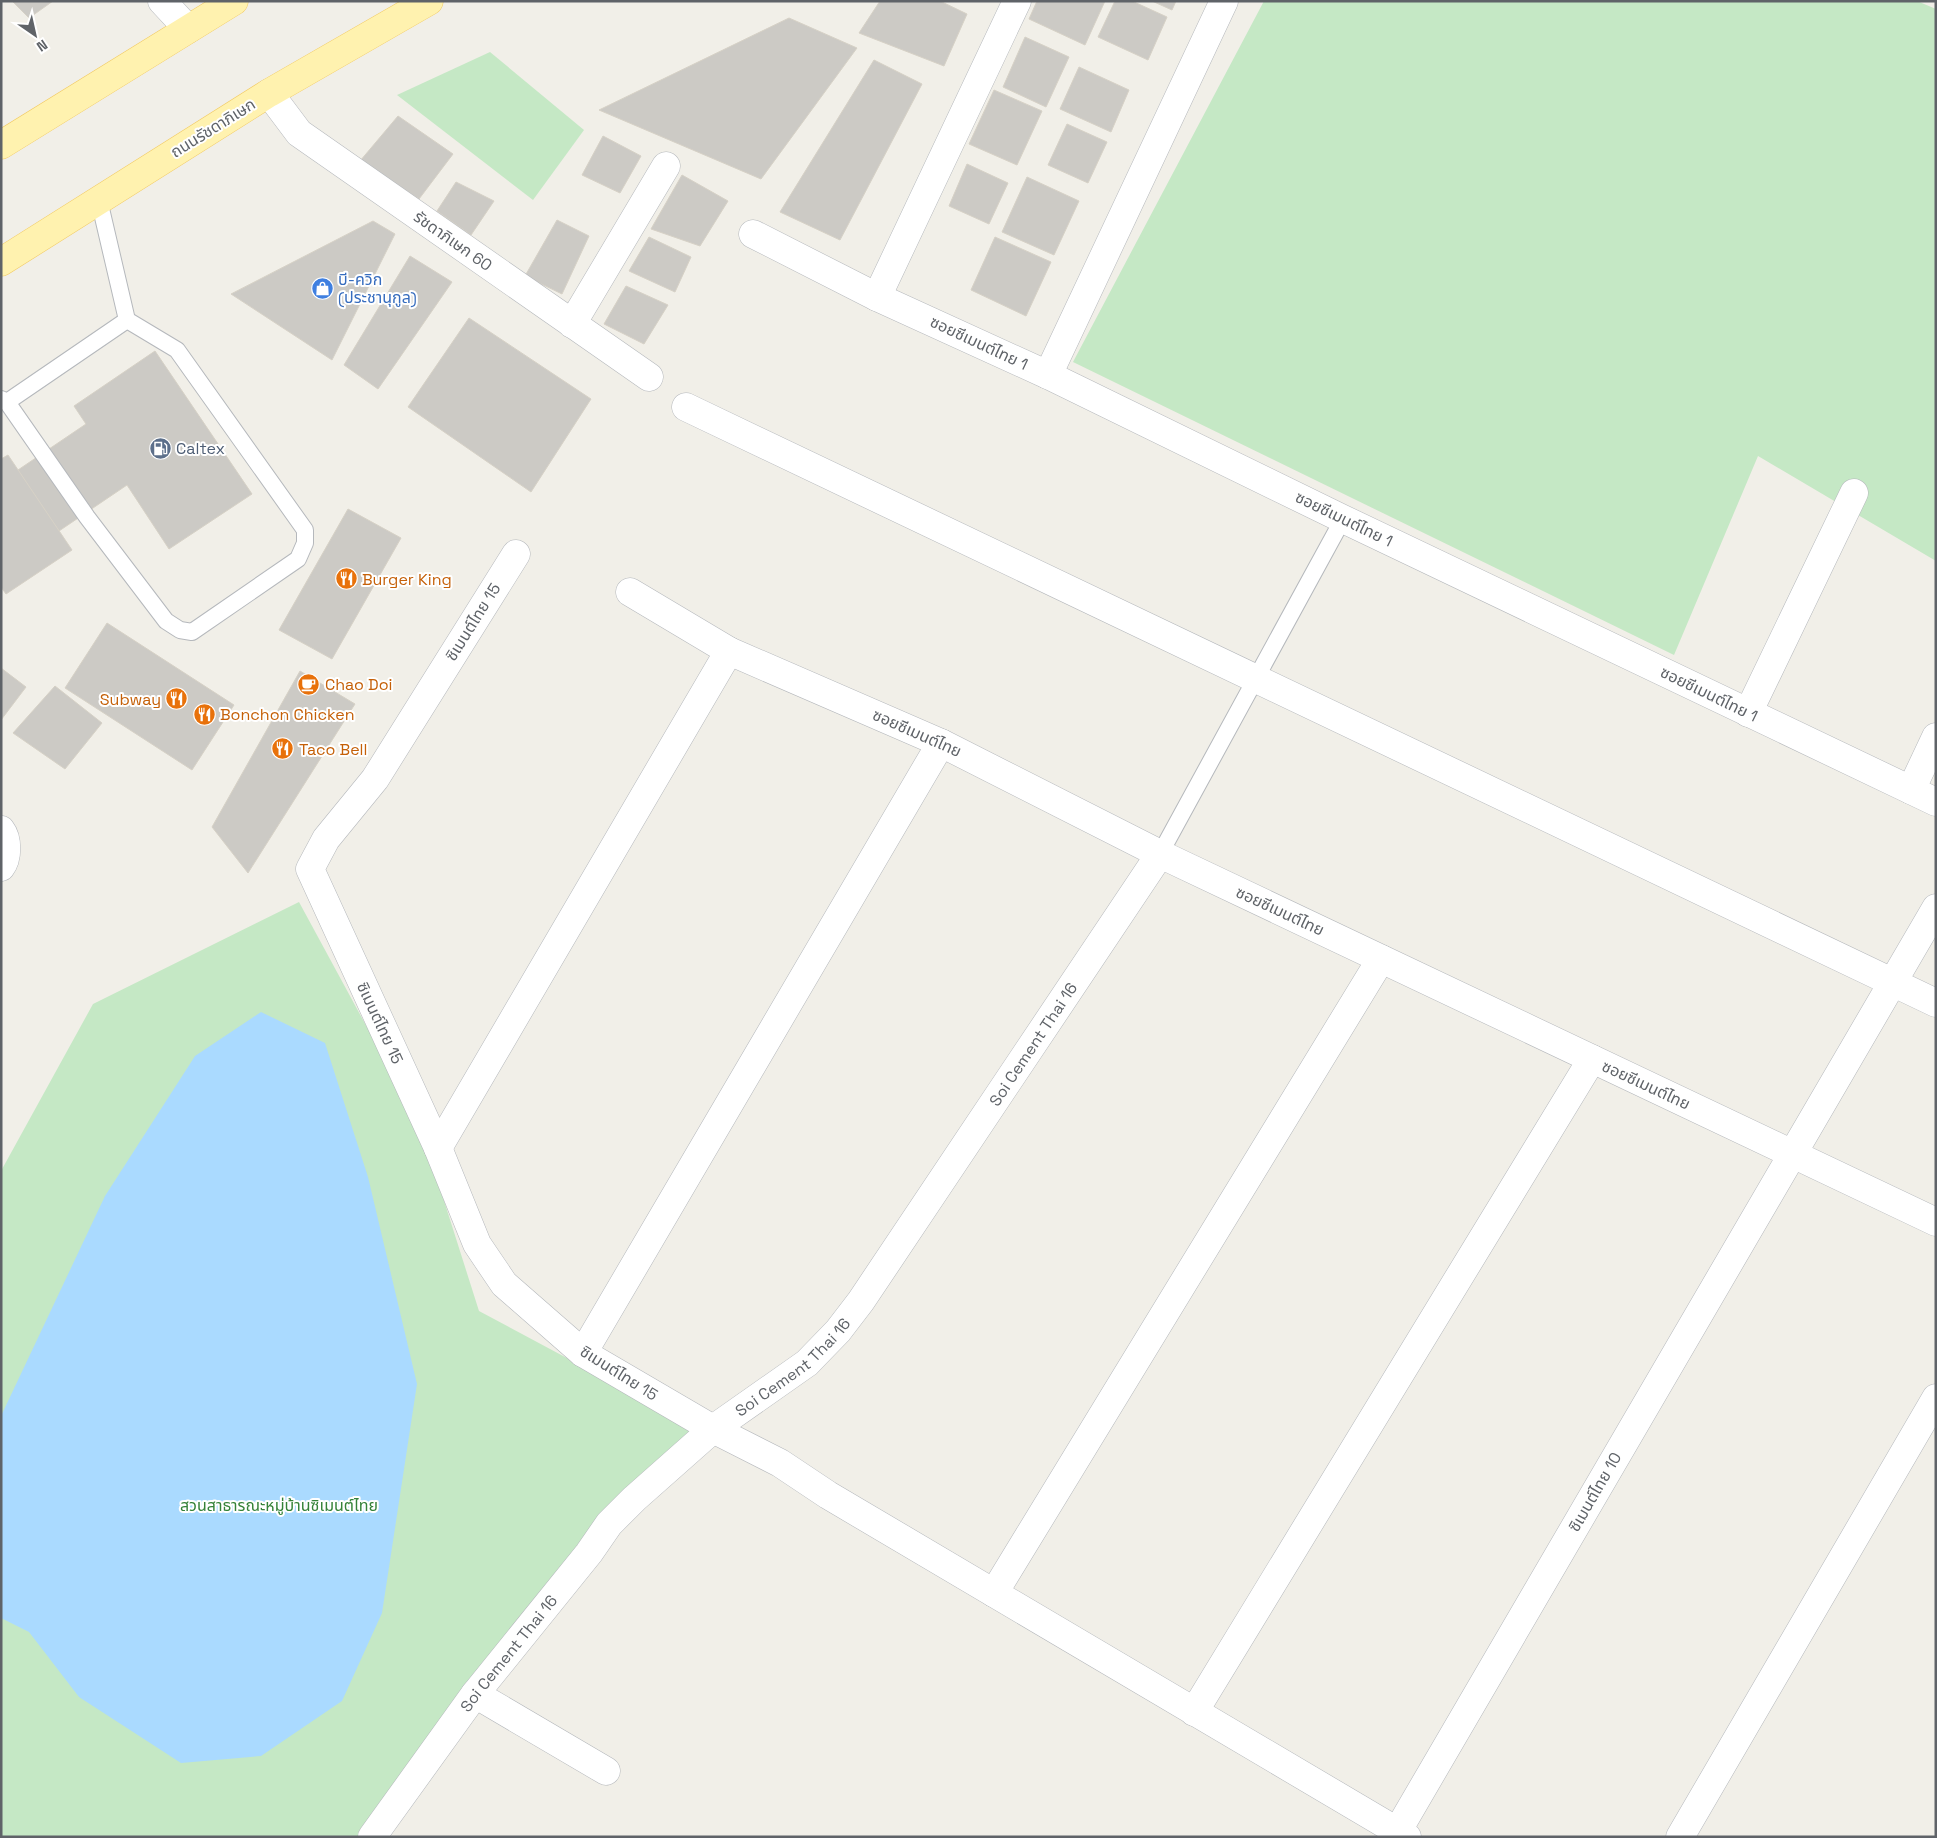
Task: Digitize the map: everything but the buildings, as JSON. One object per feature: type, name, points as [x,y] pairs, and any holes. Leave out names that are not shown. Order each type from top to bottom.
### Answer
[{"type":"main road","points":[[1,145],[234,1]]},
{"type":"main road","name":"ถนนรัชดาภิเษก","points":[[1,262],[270,93],[429,1]]},
{"type":"street","points":[[162,1],[188,29]]},
{"type":"street","points":[[877,297],[1018,1]]},
{"type":"street","points":[[1048,375],[1224,1]]},
{"type":"street","name":"รัชดาภิเษก 60","points":[[270,93],[300,133],[649,377]]},
{"type":"street","points":[[572,324],[666,166]]},
{"type":"street","name":"ซอยซีเมนต์ไทย 1","points":[[753,234],[877,297],[1048,375],[1343,519],[1936,802]]},
{"type":"street","points":[[686,407],[1936,1004]]},
{"type":"street","points":[[1748,712],[1854,493]]},
{"type":"street","name":"ซิเมนต์ไทย 15","points":[[516,554],[375,779],[326,838],[310,869],[438,1148],[477,1244],[504,1284],[583,1353],[713,1429],[780,1463],[828,1495],[1402,1834]]},
{"type":"street","name":"ซอยซีเมนต์ไทย","points":[[630,592],[730,651],[941,743],[1160,854],[1936,1222]]},
{"type":"street","points":[[438,1148],[730,651]]},
{"type":"street","points":[[1911,790],[1936,737]]},
{"type":"street","points":[[583,1353],[941,743]]},
{"type":"street","points":[[1,830],[5,836],[5,862],[1,867]]},
{"type":"street","name":"Soi Cement Thai 16","points":[[372,1837],[475,1694],[589,1553],[609,1524],[634,1499],[713,1429],[807,1363],[838,1331],[861,1301],[1160,854]]},
{"type":"street","name":"ซิเมนต์ไทย 10","points":[[1402,1834],[1792,1153],[1936,908]]},
{"type":"street","points":[[994,1593],[1381,958]]},
{"type":"street","points":[[1194,1712],[1592,1059]]},
{"type":"street","points":[[1680,1837],[1936,1398]]},
{"type":"street","points":[[475,1694],[606,1771]]},
{"type":"lane","points":[[99,200],[127,320],[177,350],[305,530],[305,543],[298,558],[192,632],[180,630],[166,621],[87,518],[4,401],[127,320]]},
{"type":"lane","points":[[1160,854],[1343,519]]},
{"type":"green space","points":[[1264,1],[1917,1],[1936,9],[1936,561],[1758,456],[1674,655],[1073,362]]},
{"type":"green space","points":[[490,52],[584,130],[533,200],[397,95]]},
{"type":"green space","name":"สวนสาธารณะหมู่บ้านซิเมนต์ไทย","points":[[299,902],[420,1125],[479,1311],[705,1432],[364,1837],[1,1837],[1,1171],[93,1004]]},
{"type":"water","points":[[261,1012],[325,1043],[368,1177],[417,1384],[382,1613],[342,1701],[261,1756],[181,1763],[79,1697],[29,1632],[1,1618],[1,1416],[105,1196],[195,1056]]},
{"type":"place","name":"บี-ควิก (ประชานุกูล)","points":[[322,288]]},
{"type":"place","name":"Caltex","points":[[160,448]]},
{"type":"place","name":"Burger King","points":[[346,579]]},
{"type":"place","name":"Chao Doi","points":[[309,684]]},
{"type":"place","name":"Subway","points":[[177,699]]},
{"type":"place","name":"Bonchon Chicken","points":[[204,714]]},
{"type":"place","name":"Taco Bell","points":[[283,749]]}]
